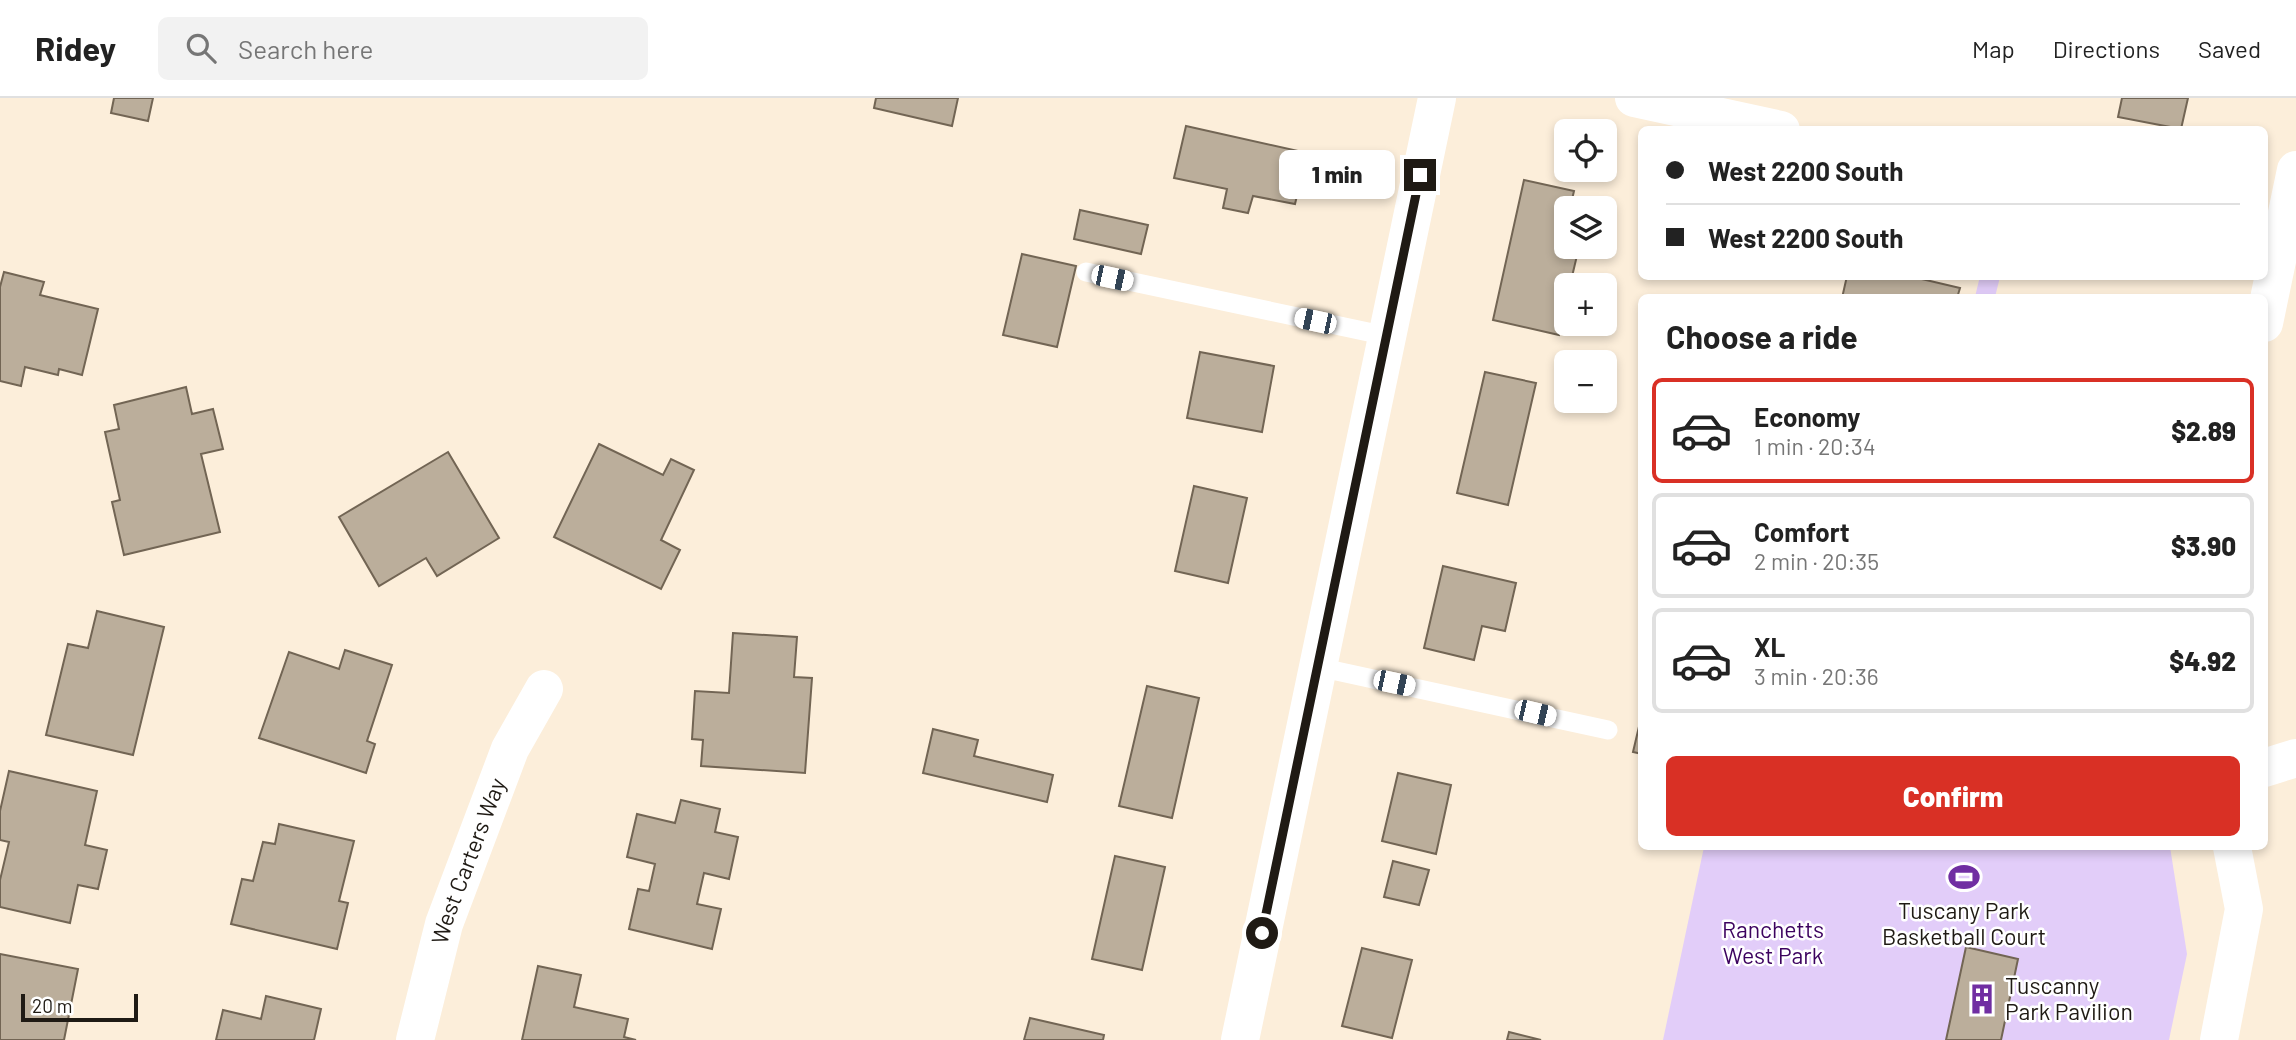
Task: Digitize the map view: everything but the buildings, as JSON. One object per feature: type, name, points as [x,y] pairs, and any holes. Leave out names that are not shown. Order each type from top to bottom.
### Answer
[{"type":"street","points":[[1240,1040],[1437,98]]},
{"type":"street","points":[[1634,98],[1763,126]]},
{"type":"street","points":[[2267,294],[2273,235],[2296,170]]},
{"type":"street","name":"West Carters Way","points":[[415,1040],[444,924],[510,749],[544,689]]},
{"type":"street","points":[[2268,767],[2296,758]]},
{"type":"street","points":[[2219,1040],[2245,909],[2233,850]]},
{"type":"lane","points":[[1086,272],[1387,336]]},
{"type":"lane","points":[[1318,667],[1608,730]]},
{"type":"green space","points":[[1979,280],[1999,280],[1996,294],[1976,294]]},
{"type":"green space","name":"Ranchetts West Park","points":[[1703,850],[2170,850],[2187,954],[2169,1040],[1663,1040]]},
{"type":"place","name":"Tuscany Park Basketball Court","points":[[1964,877]]},
{"type":"place","name":"Tuscanny Park Pavilion","points":[[1982,999]]},
{"type":"route","points":[[1262,933],[1420,175]]}]
